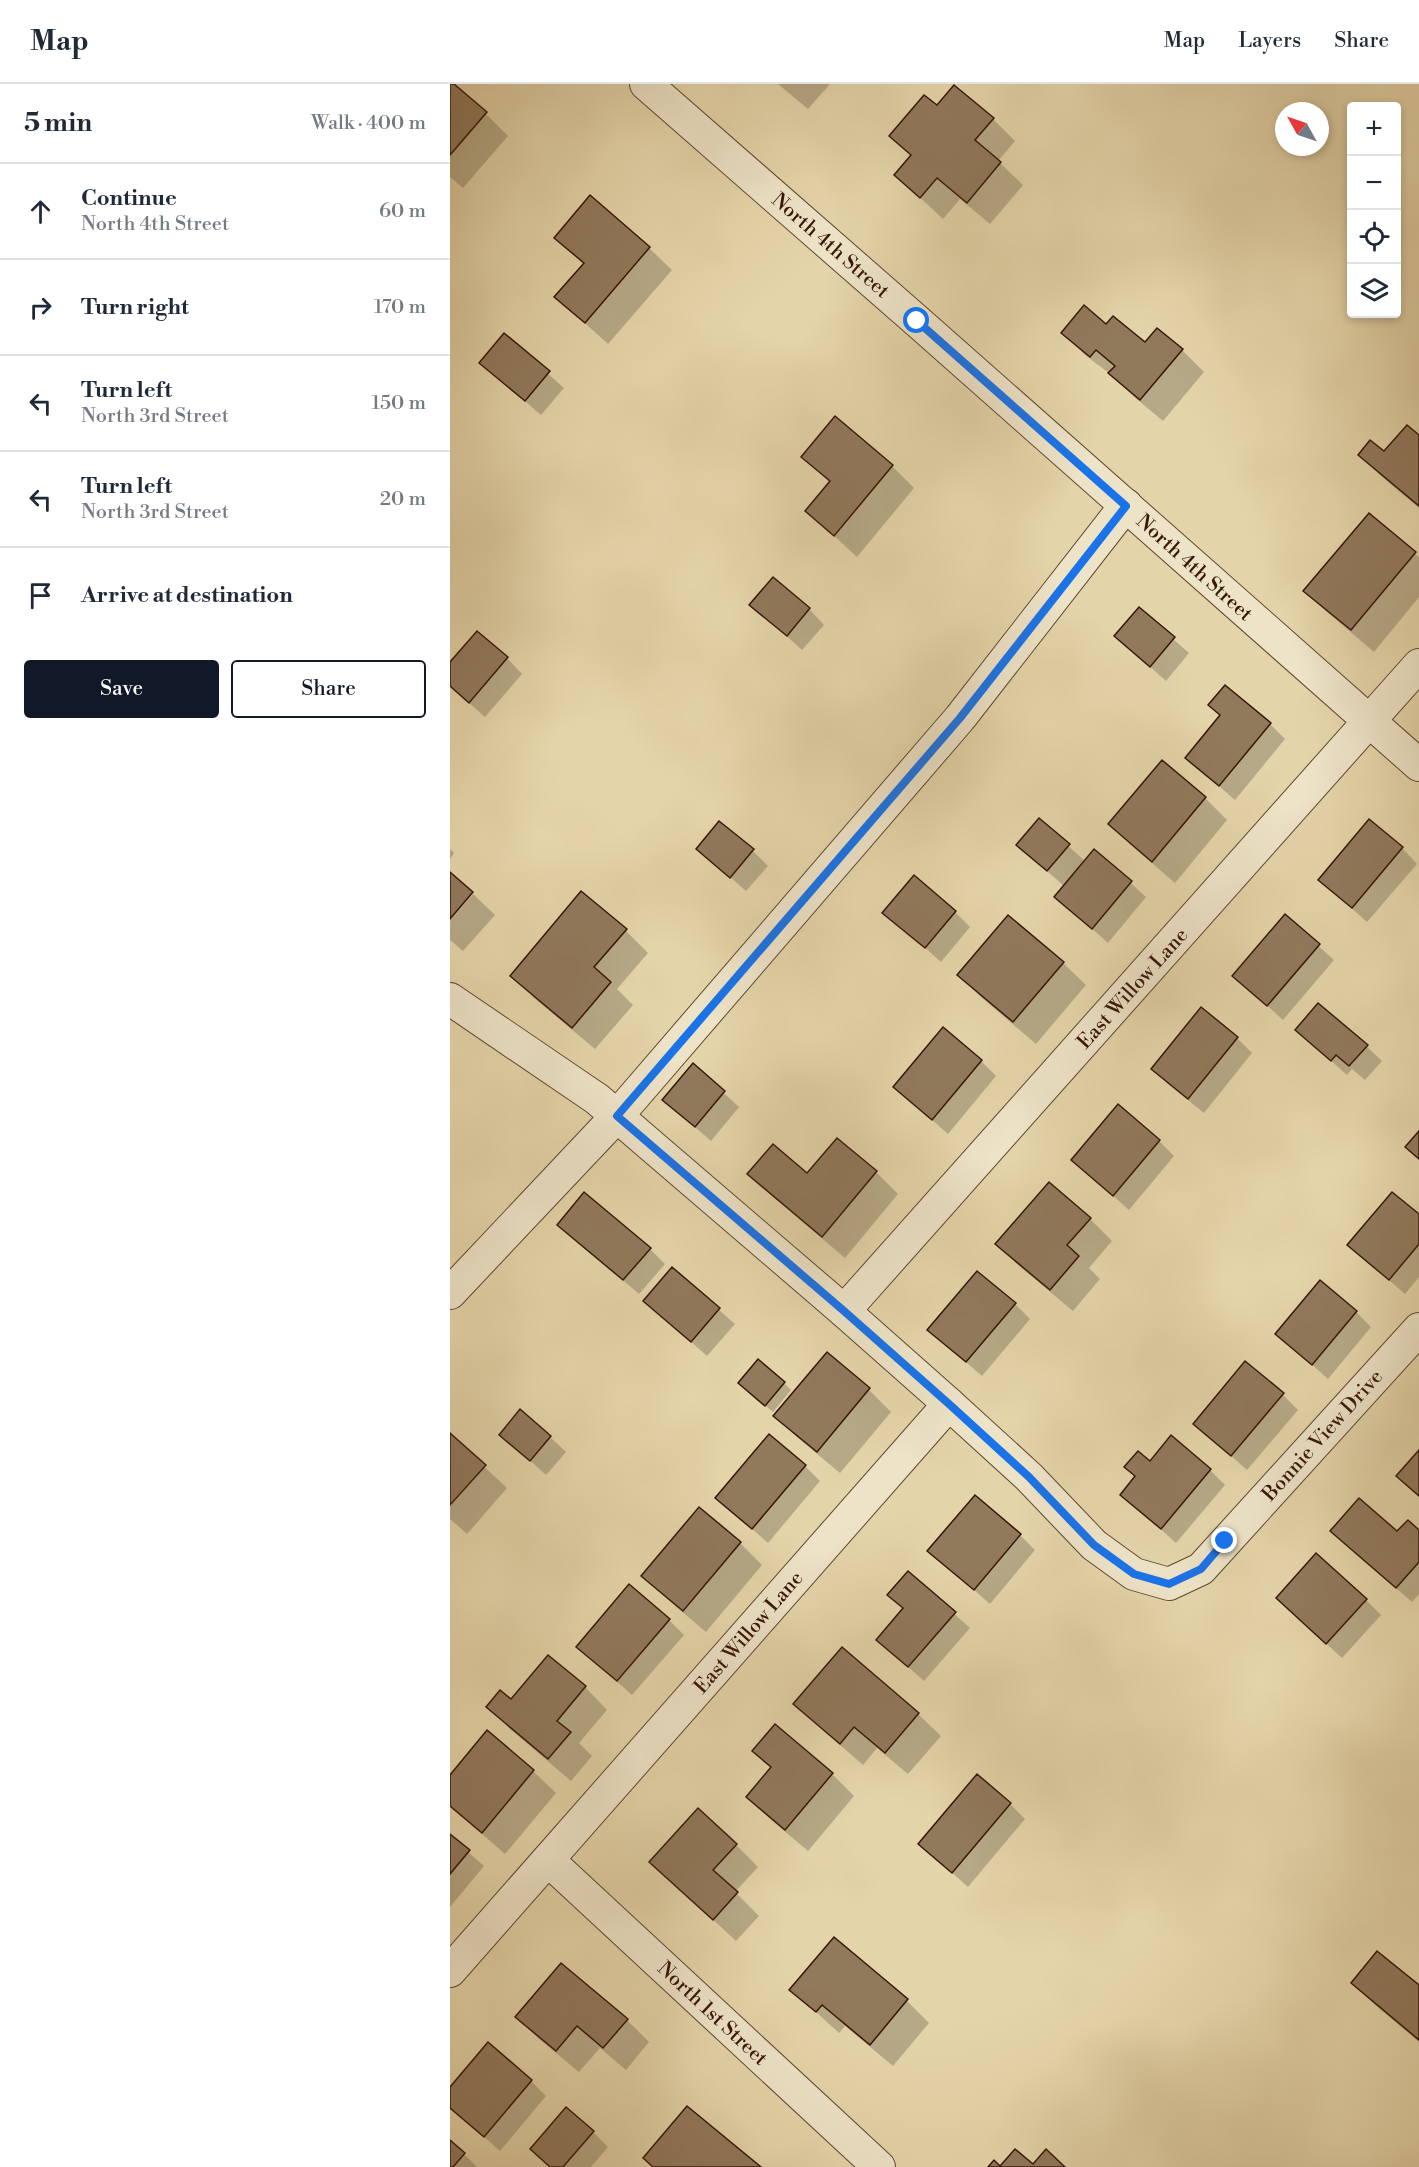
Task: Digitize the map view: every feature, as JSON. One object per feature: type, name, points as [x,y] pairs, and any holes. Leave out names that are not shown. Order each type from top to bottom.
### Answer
[{"type":"street","name":"North 4th Street","points":[[646,84],[1419,765]]},
{"type":"street","points":[[450,1293],[617,1116],[960,718],[1126,506]]},
{"type":"street","name":"East Willow Lane","points":[[844,1311],[1419,666]]},
{"type":"street","name":"Bonnie View Drive","points":[[450,999],[597,1099],[844,1311],[1029,1477],[1094,1545],[1134,1574],[1169,1584],[1201,1569],[1419,1329]]},
{"type":"street","name":"East Willow Lane","points":[[450,1971],[949,1404]]},
{"type":"street","name":"North 1st Street","points":[[548,1860],[879,2167]]},
{"type":"building","points":[[450,84],[454,84],[487,112],[450,155]]},
{"type":"building","points":[[954,85],[994,118],[975,140],[1001,162],[967,203],[937,178],[920,198],[894,175],[911,155],[889,136],[924,95],[937,105]]},
{"type":"building","points":[[590,195],[650,247],[585,323],[554,297],[584,263],[554,238]]},
{"type":"building","points":[[1084,305],[1106,324],[1113,316],[1145,342],[1157,328],[1183,349],[1140,400],[1108,373],[1115,366],[1096,350],[1090,357],[1061,333]]},
{"type":"building","points":[[504,333],[550,371],[525,401],[479,363]]},
{"type":"building","points":[[835,416],[893,465],[834,536],[805,511],[830,481],[801,457]]},
{"type":"building","points":[[1407,425],[1419,435],[1419,506],[1358,455],[1370,440],[1384,451]]},
{"type":"building","points":[[1369,513],[1416,552],[1351,630],[1303,591]]},
{"type":"building","points":[[773,577],[810,608],[787,636],[749,605]]},
{"type":"building","points":[[1139,607],[1175,637],[1150,667],[1114,636]]},
{"type":"building","points":[[477,631],[508,657],[469,703],[450,686],[450,662]]},
{"type":"building","points":[[1225,685],[1271,723],[1219,786],[1185,758],[1220,715],[1208,705]]},
{"type":"building","points":[[1162,760],[1206,797],[1152,862],[1108,824]]},
{"type":"building","points":[[1039,818],[1070,844],[1047,871],[1016,845]]},
{"type":"building","points":[[1369,819],[1403,847],[1352,908],[1318,880]]},
{"type":"building","points":[[719,821],[754,849],[730,878],[696,849]]},
{"type":"building","points":[[1094,849],[1132,881],[1092,929],[1054,897]]},
{"type":"building","points":[[450,872],[473,892],[450,919]]},
{"type":"building","points":[[914,875],[956,911],[925,948],[882,913]]},
{"type":"building","points":[[581,891],[627,929],[594,967],[611,982],[572,1028],[510,976]]},
{"type":"building","points":[[1285,914],[1320,944],[1267,1006],[1232,976]]},
{"type":"building","points":[[1008,915],[1064,962],[1013,1022],[957,975]]},
{"type":"building","points":[[1318,1003],[1368,1045],[1349,1066],[1336,1055],[1331,1061],[1295,1030]]},
{"type":"building","points":[[1201,1007],[1238,1037],[1188,1099],[1151,1069]]},
{"type":"building","points":[[943,1027],[982,1060],[932,1120],[893,1087]]},
{"type":"building","points":[[693,1063],[725,1091],[695,1127],[662,1100]]},
{"type":"building","points":[[1118,1104],[1160,1140],[1113,1196],[1071,1160]]},
{"type":"building","points":[[1419,1131],[1419,1159],[1405,1147]]},
{"type":"building","points":[[837,1138],[877,1171],[822,1237],[747,1174],[773,1144],[807,1173]]},
{"type":"building","points":[[1049,1182],[1091,1218],[1067,1245],[1079,1256],[1050,1290],[995,1244]]},
{"type":"building","points":[[584,1192],[651,1248],[623,1280],[557,1225]]},
{"type":"building","points":[[1392,1192],[1419,1214],[1419,1244],[1389,1280],[1347,1245]]},
{"type":"building","points":[[672,1267],[720,1308],[691,1342],[643,1301]]},
{"type":"building","points":[[977,1271],[1016,1303],[966,1362],[927,1330]]},
{"type":"building","points":[[1320,1280],[1357,1311],[1312,1365],[1275,1334]]},
{"type":"building","points":[[827,1352],[870,1388],[817,1452],[773,1416]]},
{"type":"building","points":[[758,1359],[785,1382],[765,1406],[738,1383]]},
{"type":"building","points":[[1245,1361],[1284,1393],[1231,1456],[1193,1424]]},
{"type":"building","points":[[520,1409],[551,1436],[530,1461],[499,1435]]},
{"type":"building","points":[[450,1433],[486,1465],[450,1505]]},
{"type":"building","points":[[769,1434],[806,1465],[752,1529],[715,1498]]},
{"type":"building","points":[[1171,1435],[1211,1469],[1161,1529],[1120,1495],[1135,1476],[1124,1467],[1138,1451],[1150,1461]]},
{"type":"building","points":[[1419,1450],[1419,1496],[1396,1476]]},
{"type":"building","points":[[975,1495],[1021,1534],[974,1590],[927,1551]]},
{"type":"building","points":[[1359,1498],[1397,1531],[1408,1520],[1419,1530],[1419,1562],[1396,1588],[1330,1531]]},
{"type":"building","points":[[699,1507],[741,1542],[683,1611],[641,1576]]},
{"type":"building","points":[[1316,1553],[1367,1599],[1326,1644],[1276,1598]]},
{"type":"building","points":[[908,1571],[956,1612],[908,1667],[876,1640],[903,1608],[887,1595]]},
{"type":"building","points":[[629,1584],[670,1619],[617,1681],[576,1647]]},
{"type":"building","points":[[842,1647],[919,1713],[885,1753],[854,1727],[840,1744],[793,1704]]},
{"type":"building","points":[[548,1655],[586,1686],[557,1721],[571,1732],[548,1759],[486,1707],[500,1690],[511,1699]]},
{"type":"building","points":[[775,1724],[833,1773],[785,1830],[746,1797],[771,1767],[752,1751]]},
{"type":"building","points":[[487,1730],[534,1770],[482,1833],[450,1806],[450,1775]]},
{"type":"building","points":[[977,1774],[1011,1803],[952,1873],[918,1844]]},
{"type":"building","points":[[698,1808],[737,1844],[713,1870],[738,1892],[713,1920],[649,1862]]},
{"type":"building","points":[[450,1834],[470,1850],[450,1874]]},
{"type":"building","points":[[834,1937],[908,1999],[870,2045],[822,2005],[816,2012],[789,1990]]},
{"type":"building","points":[[1377,1951],[1419,1985],[1419,2040],[1351,1983]]},
{"type":"building","points":[[561,1963],[628,2019],[603,2048],[577,2026],[556,2051],[515,2017]]},
{"type":"building","points":[[488,2042],[532,2080],[484,2137],[450,2108],[450,2087]]},
{"type":"building","points":[[687,2106],[761,2167],[653,2167],[643,2158]]},
{"type":"building","points":[[566,2107],[594,2131],[563,2167],[550,2167],[530,2149]]},
{"type":"building","points":[[450,2140],[465,2153],[453,2167],[450,2167]]},
{"type":"building","points":[[1015,2149],[1033,2164],[1046,2149],[1065,2167],[988,2167],[994,2160],[1000,2166]]},
{"type":"route","points":[[917,321],[1126,506],[960,718],[617,1116],[949,1404],[1029,1477],[1094,1545],[1134,1574],[1169,1584],[1201,1569],[1225,1541]]}]
